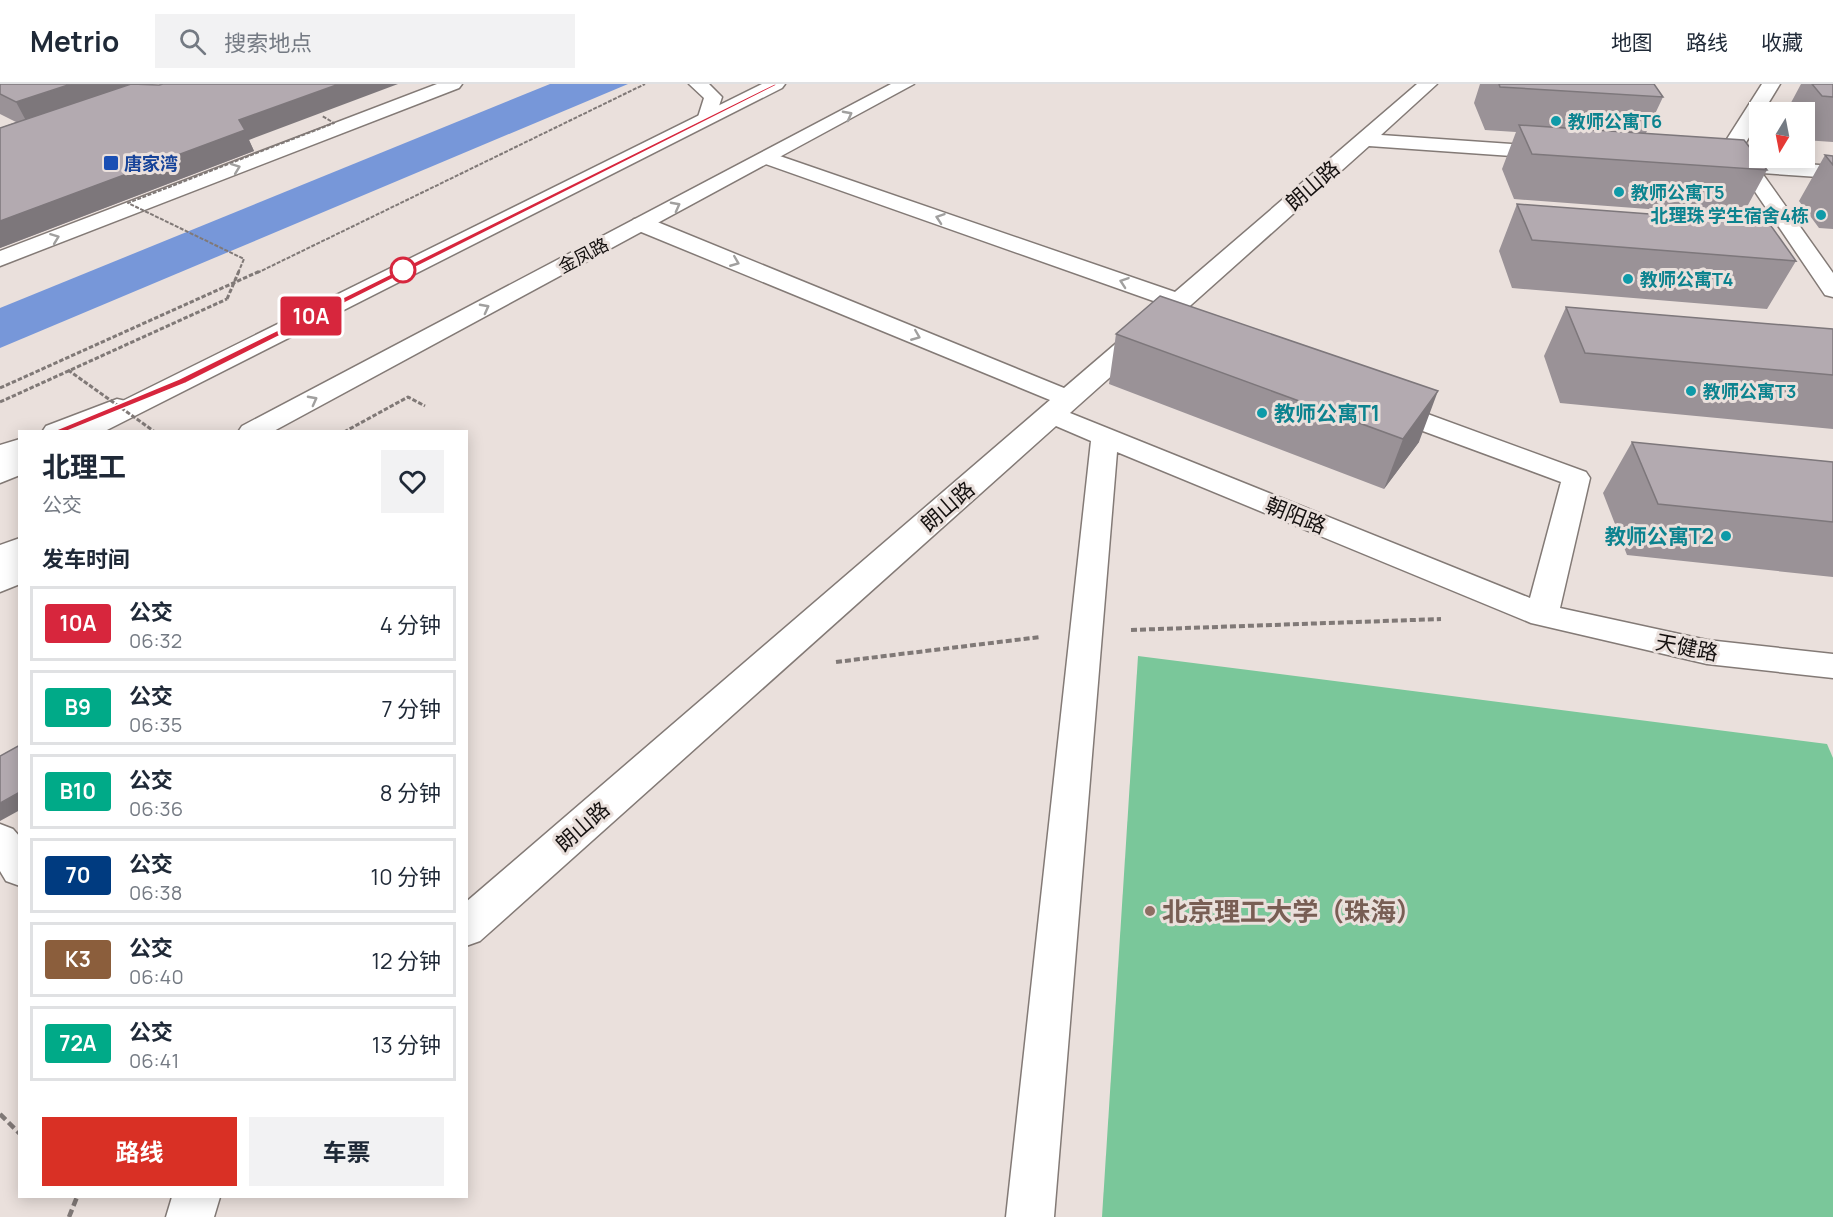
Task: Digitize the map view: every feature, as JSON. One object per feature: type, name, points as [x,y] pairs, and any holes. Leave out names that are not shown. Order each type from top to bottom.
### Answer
[{"type":"main road","points":[[0,259],[453,84]]},
{"type":"main road","points":[[698,84],[713,97],[707,117]]},
{"type":"main road","points":[[86,430],[776,84]]},
{"type":"main road","name":"金凤路","points":[[256,430],[905,84]]},
{"type":"main road","name":"朗山路","points":[[468,926],[1060,407],[1166,327],[1180,302],[1428,84]]},
{"type":"main road","points":[[1723,165],[1771,84]]},
{"type":"main road","points":[[1364,140],[1568,154]]},
{"type":"main road","points":[[767,158],[1180,302]]},
{"type":"main road","points":[[1699,163],[1833,172]]},
{"type":"main road","points":[[1747,166],[1833,290]]},
{"type":"main road","name":"朝阳路","points":[[642,224],[1060,407],[1105,438],[1542,615]]},
{"type":"main road","points":[[61,430],[183,381]]},
{"type":"main road","points":[[1354,397],[1576,478],[1542,615]]},
{"type":"main road","points":[[1030,1217],[1105,438]]},
{"type":"main road","points":[[0,455],[18,448]]},
{"type":"main road","points":[[0,474],[18,465]]},
{"type":"main road","points":[[0,558],[18,549]]},
{"type":"main road","points":[[0,581],[18,571]]},
{"type":"main road","name":"天健路","points":[[1542,615],[1707,652],[1833,666]]},
{"type":"main road","points":[[0,840],[18,866]]},
{"type":"main road","points":[[190,1217],[196,1198]]},
{"type":"path","points":[[0,388],[236,283],[645,84]]},
{"type":"path","points":[[0,402],[227,299],[236,283],[244,259],[128,203],[334,123],[322,116]]},
{"type":"path","points":[[68,370],[151,430]]},
{"type":"path","points":[[348,430],[408,397],[424,406]]},
{"type":"path","points":[[758,672],[1087,632],[1446,619]]},
{"type":"path","points":[[0,1114],[18,1132]]},
{"type":"path","points":[[69,1217],[76,1198]]},
{"type":"green space","points":[[1138,656],[1827,744],[1833,758],[1833,1217],[1102,1217]]},
{"type":"water","points":[[550,84],[628,84],[0,348],[0,308]]},
{"type":"building","points":[[0,84],[71,84],[16,102],[0,94]]},
{"type":"building","name":"唐家湾","points":[[131,84],[339,84],[239,120],[245,130],[0,221],[0,128]]},
{"type":"building","points":[[1499,84],[1654,84],[1663,97],[1500,87]]},
{"type":"building","points":[[1812,84],[1833,84],[1833,97],[1822,96]]},
{"type":"building","points":[[1519,125],[1744,140],[1749,147],[1749,168],[1765,168],[1767,170],[1532,154]]},
{"type":"building","points":[[1825,155],[1833,156],[1833,165]]},
{"type":"building","points":[[1517,204],[1769,223],[1796,261],[1532,240]]},
{"type":"building","points":[[1160,296],[1438,391],[1403,439],[1116,334]]},
{"type":"building","points":[[1566,307],[1833,329],[1833,375],[1585,353]]},
{"type":"building","points":[[1632,442],[1833,462],[1833,522],[1658,504]]},
{"type":"building","points":[[18,746],[18,793],[0,803],[0,756]]},
{"type":"bus line","name":"10A","points":[[61,430],[183,381],[776,84]]},
{"type":"place","name":"教师公寓T6","points":[[1556,121]]},
{"type":"place","name":"唐家湾","points":[[111,163]]},
{"type":"place","name":"教师公寓T5","points":[[1619,192]]},
{"type":"place","name":"北理珠 学生宿舍4栋","points":[[1821,215]]},
{"type":"place","name":"教师公寓T4","points":[[1628,279]]},
{"type":"place","name":"教师公寓T3","points":[[1691,391]]},
{"type":"place","name":"教师公寓T1","points":[[1262,413]]},
{"type":"place","name":"教师公寓T2","points":[[1726,536]]},
{"type":"place","name":"北京理工大学（珠海）","points":[[1150,911]]}]
